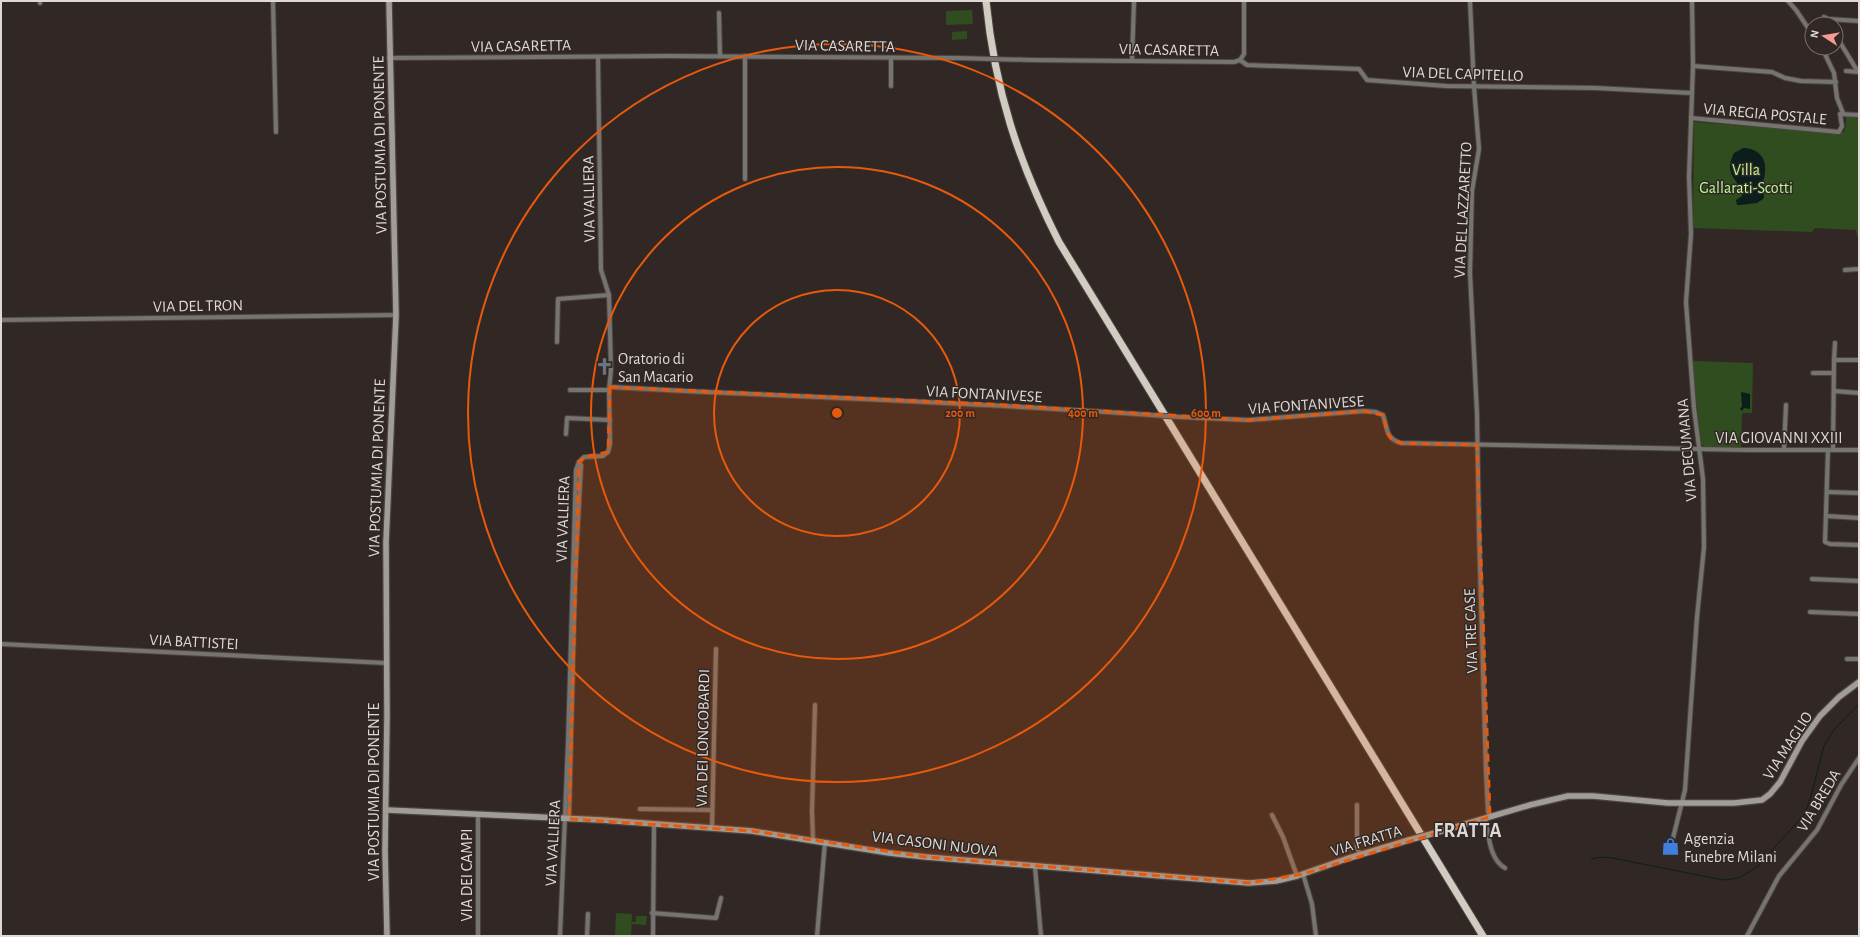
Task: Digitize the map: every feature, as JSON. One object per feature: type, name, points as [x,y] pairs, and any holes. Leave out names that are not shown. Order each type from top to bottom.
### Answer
[{"type":"highway","points":[[986,1],[994,59],[1007,118],[1031,185],[1059,242],[1484,936]]},
{"type":"main road","name":"VIA POSTUMIA DI PONENTE","points":[[387,936],[385,850],[387,810],[386,528],[396,315],[389,58],[389,1]]},
{"type":"main road","name":"VIA MAGLIO","points":[[1682,803],[1755,802],[1762,800],[1770,794],[1782,777],[1802,741],[1820,716],[1839,697],[1859,682]]},
{"type":"main road","name":"VIA FRATTA","points":[[1054,868],[1249,882],[1276,881],[1300,875],[1360,854],[1530,805],[1568,796],[1593,796],[1682,803]]},
{"type":"main road","name":"VIA CASONI NUOVA","points":[[387,810],[567,818],[752,831],[889,852],[1054,868]]},
{"type":"street","points":[[273,1],[276,132]]},
{"type":"street","points":[[1132,60],[1134,1]]},
{"type":"street","name":"VIA CASARETTA","points":[[389,58],[744,56],[1234,62],[1240,60],[1244,54],[1244,1]]},
{"type":"street","name":"VIA DEL LAZZARETTO","points":[[1470,1],[1474,87],[1480,149],[1472,191],[1470,273],[1476,387],[1477,445]]},
{"type":"street","name":"VIA DECUMANA","points":[[1672,842],[1682,803],[1685,783],[1697,617],[1704,547],[1703,479],[1698,449],[1686,302],[1691,234],[1689,177],[1693,66],[1692,1]]},
{"type":"street","points":[[1788,1],[1804,22]]},
{"type":"street","points":[[719,13],[720,56]]},
{"type":"street","points":[[1844,20],[1859,21]]},
{"type":"street","points":[[1844,48],[1859,72]]},
{"type":"street","points":[[744,56],[745,179]]},
{"type":"street","name":"VIA REGIA POSTALE","points":[[1826,56],[1831,64],[1836,82],[1838,98],[1843,113]]},
{"type":"street","name":"VIA VALLIERA","points":[[560,936],[567,818],[581,465],[579,462],[584,456],[603,456],[608,452],[610,420],[611,370],[609,295],[601,270],[598,57]]},
{"type":"street","points":[[891,58],[891,86]]},
{"type":"street","name":"VIA DEL CAPITELLO","points":[[1240,60],[1247,65],[1359,69],[1367,80],[1382,82],[1474,87],[1596,88],[1692,93]]},
{"type":"street","points":[[1693,66],[1772,72],[1785,78],[1801,81],[1836,82]]},
{"type":"street","points":[[1846,71],[1859,72]]},
{"type":"street","name":"VIA REGIA POSTALE","points":[[1843,113],[1859,115]]},
{"type":"street","name":"VIA REGIA POSTALE","points":[[1691,118],[1840,132],[1842,126],[1840,114],[1843,113]]},
{"type":"street","points":[[1845,270],[1859,269]]},
{"type":"street","points":[[557,342],[558,299],[609,295]]},
{"type":"street","name":"VIA DEL TRON","points":[[1,320],[396,315]]},
{"type":"street","points":[[1834,343],[1834,390],[1825,542],[1830,544],[1859,545]]},
{"type":"street","points":[[1834,360],[1859,360]]},
{"type":"street","points":[[1813,373],[1834,374]]},
{"type":"street","name":"VIA FONTANIVESE","points":[[570,390],[610,388],[696,393],[988,404],[1248,420],[1364,411],[1376,412],[1383,415],[1387,432],[1392,440],[1401,443],[1698,449]]},
{"type":"street","points":[[1834,390],[1859,393]]},
{"type":"street","points":[[1784,449],[1786,405]]},
{"type":"street","points":[[566,434],[567,418],[610,420]]},
{"type":"street","name":"VIA TRE CASE","points":[[1477,445],[1487,818],[1494,855],[1498,864],[1505,868]]},
{"type":"street","name":"VIA GIOVANNI XXIII","points":[[1698,449],[1859,450]]},
{"type":"street","points":[[1827,492],[1859,493]]},
{"type":"street","points":[[1826,516],[1859,518]]},
{"type":"street","points":[[1812,579],[1859,580]]},
{"type":"street","points":[[1810,612],[1859,614]]},
{"type":"street","name":"VIA BATTISTEI","points":[[1,644],[386,663]]},
{"type":"street","name":"VIA DEI LONGOBARDI","points":[[712,828],[716,649]]},
{"type":"street","points":[[1847,659],[1859,659]]},
{"type":"street","points":[[813,840],[812,811],[815,705]]},
{"type":"street","name":"VIA BREDA","points":[[1747,936],[1779,876],[1817,830],[1840,785],[1859,758]]},
{"type":"street","points":[[1356,805],[1357,847],[1360,854]]},
{"type":"street","points":[[640,809],[712,810]]},
{"type":"street","name":"VIA DEI CAMPI","points":[[478,815],[478,936]]},
{"type":"street","points":[[1272,815],[1312,904],[1316,936]]},
{"type":"street","points":[[653,936],[652,913],[654,825]]},
{"type":"street","points":[[818,936],[825,842]]},
{"type":"street","points":[[1035,867],[1041,936]]},
{"type":"street","points":[[652,913],[716,918],[721,898]]},
{"type":"street","points":[[587,936],[588,914]]},
{"type":"highlighted area","points":[[610,387],[988,404],[1248,420],[1364,411],[1383,415],[1387,432],[1392,440],[1401,443],[1477,445],[1490,817],[1303,874],[1249,883],[926,857],[752,831],[569,819],[579,462],[584,457],[608,452]]},
{"type":"green space","points":[[972,10],[973,24],[946,25],[946,11]]},
{"type":"green space","points":[[967,31],[967,39],[952,40],[952,32]]},
{"type":"green space","name":"Villa Gallarati-Scotti","points":[[1846,116],[1859,117],[1859,236],[1857,236],[1856,230],[1815,228],[1812,232],[1693,228],[1694,122],[1835,133],[1844,132]]},
{"type":"green space","points":[[1692,362],[1753,363],[1752,413],[1742,413],[1741,448],[1706,447],[1701,444]]},
{"type":"green space","points":[[616,913],[632,914],[631,936],[615,936]]},
{"type":"green space","points":[[636,916],[647,916],[646,925],[632,924],[632,922],[636,922]]},
{"type":"shaded area","points":[[1743,148],[1748,148],[1757,152],[1763,158],[1765,167],[1763,181],[1764,196],[1763,199],[1757,203],[1737,205],[1736,200],[1742,196],[1741,190],[1731,173],[1730,167],[1734,153]]},
{"type":"shaded area","points":[[1741,392],[1750,394],[1750,409],[1744,408],[1742,411],[1740,409],[1742,406]]},
{"type":"waterway","points":[[1591,859],[1602,857],[1612,858],[1723,880],[1739,878],[1757,867],[1804,815],[1810,800],[1824,746],[1833,731],[1859,704]]},
{"type":"place","name":"Oratorio di San Macario","points":[[605,367]]},
{"type":"place","name":"Agenzia Funebre Milani","points":[[1671,847]]},
{"type":"district","name":"FRATTA","points":[[1468,830]]}]
